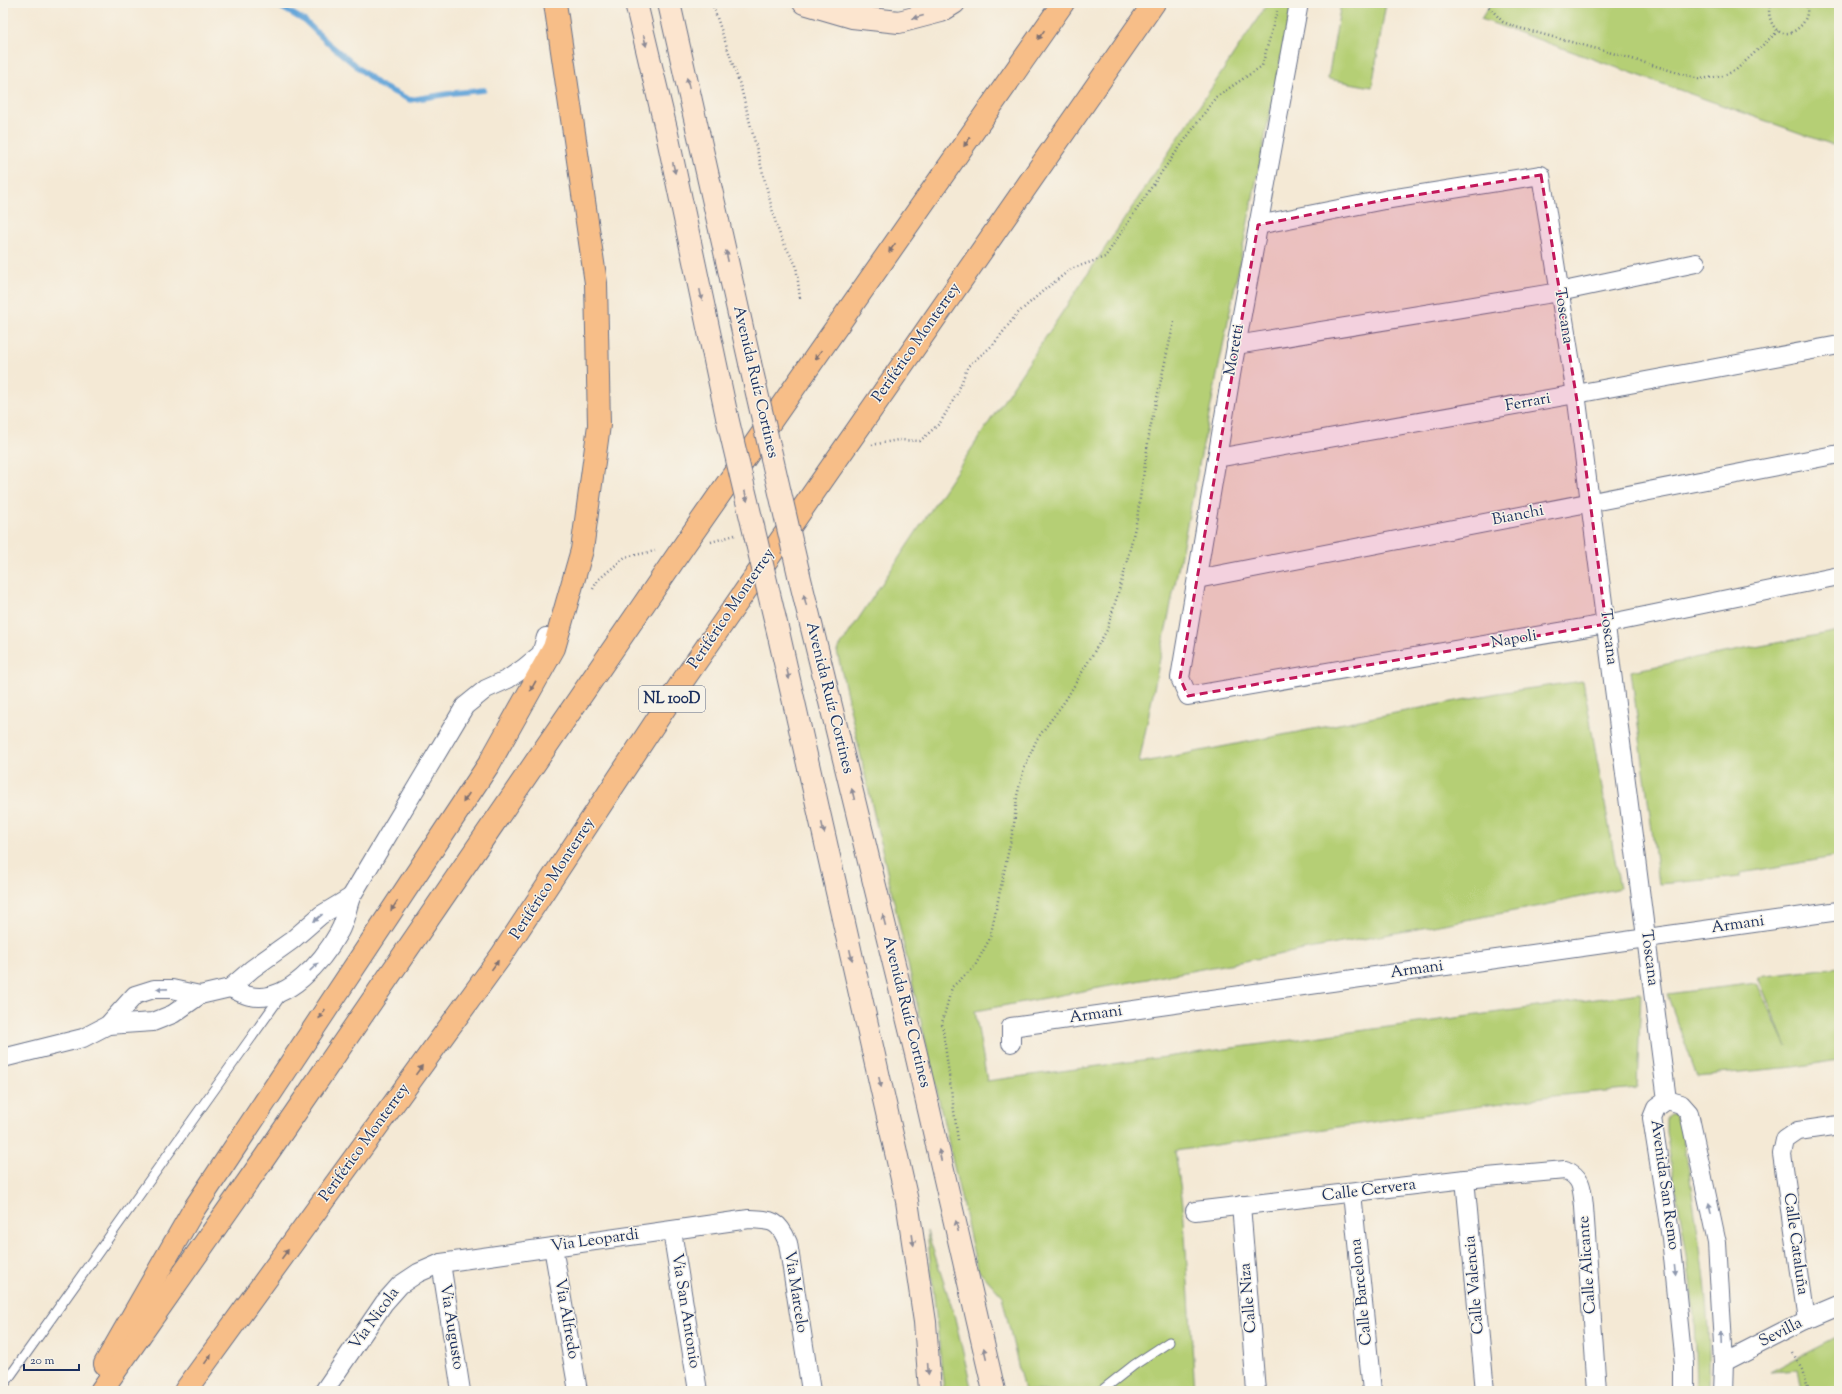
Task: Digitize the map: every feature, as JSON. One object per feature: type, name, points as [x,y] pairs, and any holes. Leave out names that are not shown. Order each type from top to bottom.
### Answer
[{"type":"highway","points":[[89,1391],[194,1209],[489,764],[554,648],[582,550],[599,425],[596,283],[555,3]]},
{"type":"highway","points":[[101,1391],[268,1153],[685,544],[1063,3]]},
{"type":"highway","name":"Periférico Monterrey","points":[[185,1391],[501,956],[692,669],[1154,3]]},
{"type":"main road","name":"Avenida Ruíz Cortines","points":[[636,3],[666,129],[727,417],[779,636],[907,1201],[925,1322],[930,1391]]},
{"type":"main road","name":"Avenida Ruíz Cortines","points":[[669,3],[799,575],[916,1054],[994,1391]]},
{"type":"main road","points":[[804,3],[852,17],[899,22],[940,11],[954,3]]},
{"type":"street","points":[[230,988],[250,996],[267,997],[285,990],[300,980],[318,963],[340,931],[351,897],[465,706],[486,689],[508,679],[541,654],[582,522],[596,370],[555,3]]},
{"type":"street","name":"Moretti","points":[[1188,696],[1180,678],[1236,345],[1299,3]]},
{"type":"street","name":"Toscana","points":[[1258,225],[1384,200],[1542,175],[1576,394],[1667,1100]]},
{"type":"street","points":[[1236,345],[1560,292],[1696,263]]},
{"type":"street","name":"Ferrari","points":[[1217,458],[1576,394],[1839,345]]},
{"type":"street","name":"Bianchi","points":[[1197,579],[1839,454]]},
{"type":"street","name":"Napoli","points":[[1188,696],[1606,624],[1839,576]]},
{"type":"street","points":[[108,1025],[153,1022],[173,1014],[200,995],[230,988],[252,969],[291,941],[321,915],[351,897]]},
{"type":"street","name":"Armani","points":[[1011,1043],[1011,1027],[1839,911]]},
{"type":"street","points":[[3,1058],[83,1038],[108,1025],[135,995],[141,993],[154,989],[172,989],[200,995]]},
{"type":"street","name":"Avenida San Remo","points":[[1684,1391],[1684,1364],[1671,1238],[1652,1118],[1656,1108],[1667,1100],[1681,1104],[1689,1113],[1717,1243],[1724,1362],[1723,1391]]},
{"type":"street","name":"Calle Cataluña","points":[[1806,1320],[1782,1154],[1785,1140],[1798,1131],[1839,1125]]},
{"type":"street","name":"Calle Alicante","points":[[1543,1173],[1565,1170],[1574,1174],[1581,1184],[1584,1207],[1597,1391]]},
{"type":"street","name":"Calle Cervera","points":[[1195,1211],[1465,1179],[1543,1173]]},
{"type":"street","name":"Calle Valencia","points":[[1465,1179],[1485,1391]]},
{"type":"street","name":"Calle Barcelona","points":[[1352,1193],[1372,1391]]},
{"type":"street","name":"Calle Niza","points":[[1241,1205],[1256,1391]]},
{"type":"street","name":"Via Leopardi","points":[[440,1263],[749,1220]]},
{"type":"street","name":"Via Marcelo","points":[[749,1220],[769,1220],[779,1225],[788,1243],[811,1391]]},
{"type":"street","name":"Via San Antonio","points":[[672,1231],[698,1391]]},
{"type":"street","name":"Via Alfredo","points":[[554,1247],[578,1391]]},
{"type":"street","name":"Via Nicola","points":[[324,1391],[337,1383],[384,1304],[400,1284],[418,1273],[440,1263]]},
{"type":"street","name":"Via Augusto","points":[[440,1263],[461,1391]]},
{"type":"street","name":"Sevilla","points":[[1724,1362],[1806,1320],[1839,1306]]},
{"type":"lane","points":[[3,1386],[285,990]]},
{"type":"lane","points":[[1101,1391],[1134,1365],[1169,1342]]},
{"type":"path","points":[[712,3],[741,88],[776,224],[782,240],[796,265],[800,298]]},
{"type":"path","points":[[1771,3],[1769,15],[1773,26],[1778,31],[1788,33],[1799,28],[1806,17],[1806,3]]},
{"type":"path","points":[[1486,4],[1503,22],[1516,27],[1612,53],[1699,79],[1723,76],[1736,70],[1778,31]]},
{"type":"path","points":[[866,449],[872,444],[898,440],[920,441],[940,423],[957,394],[968,366],[993,345],[1017,314],[1043,290],[1071,269],[1105,257],[1161,173],[1216,97],[1262,66],[1278,8]]},
{"type":"path","points":[[959,1144],[942,1023],[952,987],[975,966],[990,938],[1014,825],[1017,796],[1024,768],[1037,739],[1065,702],[1107,630],[1124,573],[1137,519],[1150,428],[1174,322]]},
{"type":"path","points":[[708,543],[719,541],[741,533]]},
{"type":"path","points":[[591,592],[598,580],[625,557],[660,550]]},
{"type":"path","points":[[1793,1353],[1801,1368],[1808,1391]]},
{"type":"highlighted area","points":[[1541,175],[1577,401],[1606,624],[1188,696],[1180,678],[1258,225],[1384,200]]},
{"type":"green space","points":[[1268,3],[1292,3],[1139,763],[1498,693],[1583,681],[1620,888],[1541,906],[975,1011],[987,1081],[1641,993],[1637,1088],[1543,1097],[1175,1151],[1183,1204],[1195,1391],[1024,1391],[1002,1296],[977,1268],[837,651]]},
{"type":"green space","points":[[1341,3],[1386,3],[1372,87],[1328,79]]},
{"type":"green space","points":[[1491,3],[1839,3],[1839,147],[1481,19]]},
{"type":"green space","points":[[1839,631],[1839,856],[1741,873],[1741,877],[1659,884],[1631,671]]},
{"type":"green space","points":[[1839,967],[1839,1060],[1794,1067],[1697,1076],[1667,994],[1757,983],[1786,1047],[1758,977]]},
{"type":"green space","points":[[1670,1114],[1675,1114],[1684,1146],[1700,1248],[1706,1296],[1709,1343],[1709,1391],[1696,1391],[1694,1315],[1687,1255],[1666,1132],[1666,1117]]},
{"type":"green space","points":[[927,1231],[954,1314],[972,1391],[944,1391]]},
{"type":"green space","points":[[1839,1336],[1839,1391],[1802,1391],[1798,1370],[1770,1372]]},
{"type":"waterway","points":[[274,3],[305,21],[327,42],[379,85],[410,100],[484,90]]}]
